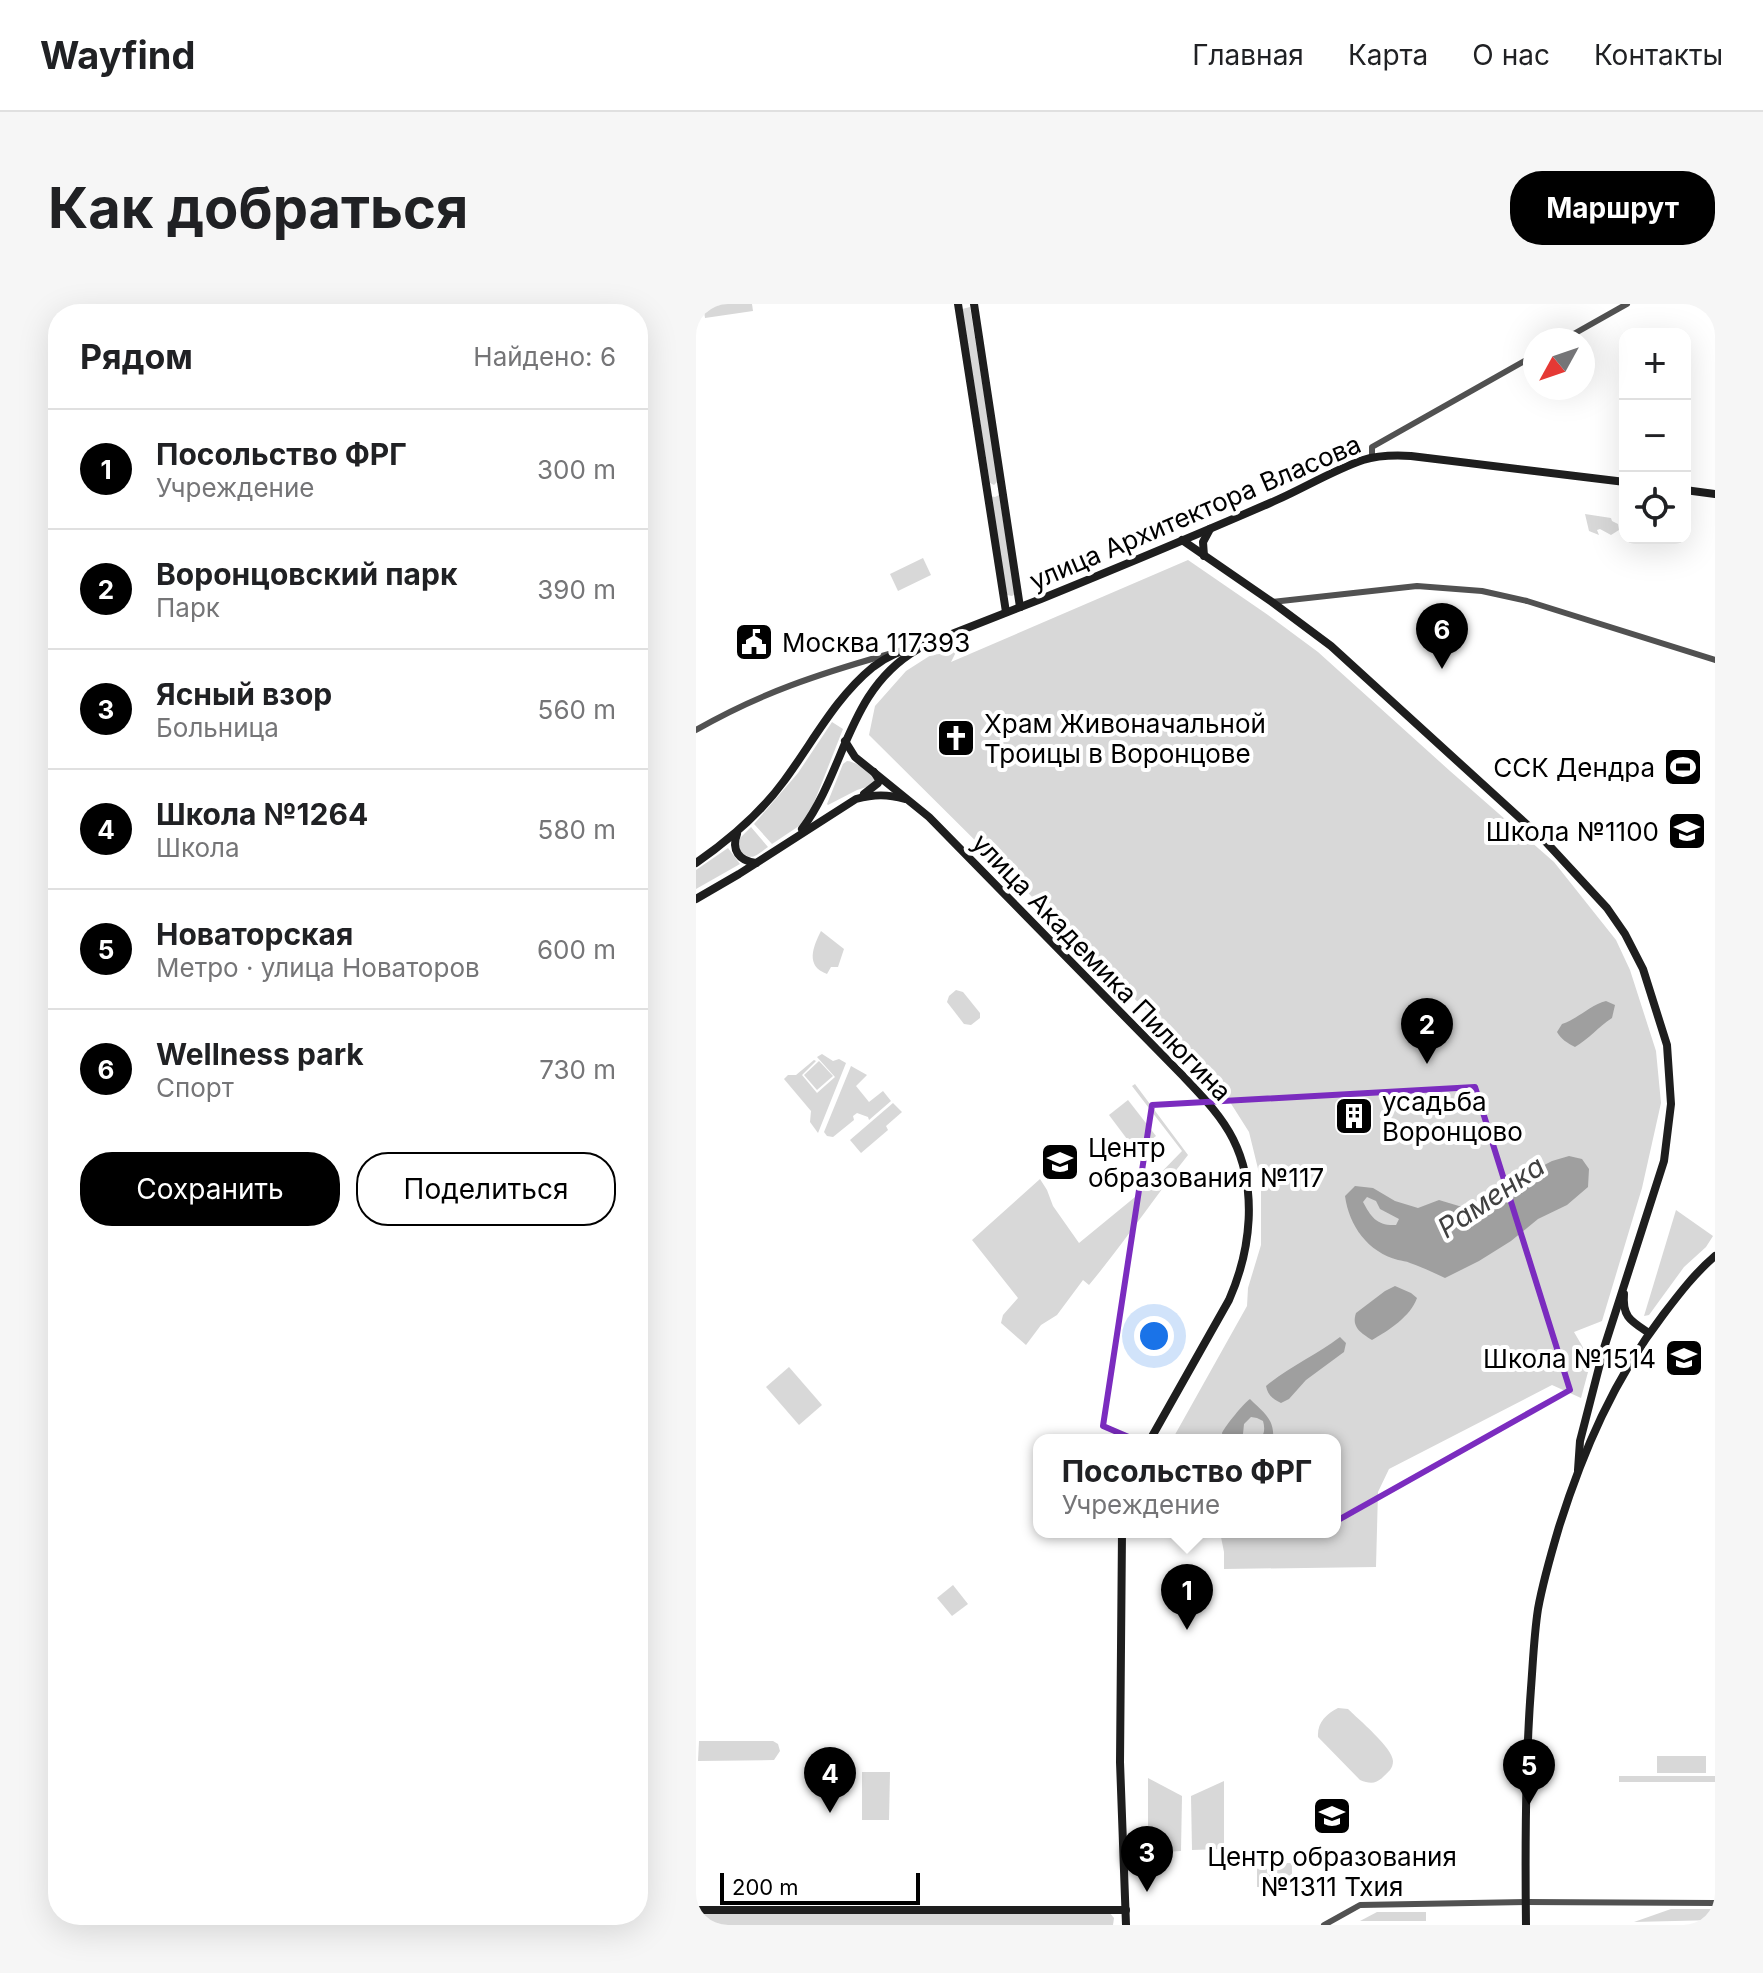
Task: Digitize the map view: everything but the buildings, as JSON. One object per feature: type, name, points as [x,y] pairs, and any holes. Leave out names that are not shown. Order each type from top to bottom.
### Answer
[{"type":"street","points":[[958,304],[1006,612]]},
{"type":"street","points":[[974,304],[1020,607]]},
{"type":"street","points":[[1584,328],[1627,304]]},
{"type":"street","points":[[1372,458],[1372,447],[1523,362]]},
{"type":"street","name":"улица Архитектора Власова","points":[[929,642],[1182,540],[1348,466],[1388,454],[1619,481]]},
{"type":"street","points":[[986,483],[988,488],[996,490],[1001,482]]},
{"type":"street","points":[[1691,491],[1715,494]]},
{"type":"street","points":[[1204,556],[1203,542],[1210,528]]},
{"type":"street","points":[[1182,540],[1331,646],[1545,841],[1607,908],[1643,969],[1667,1045],[1671,1104],[1664,1161],[1604,1348],[1580,1441],[1578,1470]]},
{"type":"street","points":[[1272,602],[1417,586],[1482,591],[1527,601],[1715,660]]},
{"type":"street","points":[[696,730],[764,695],[805,679],[929,642]]},
{"type":"street","points":[[798,834],[815,813],[856,717],[874,689],[903,658],[929,642]]},
{"type":"street","points":[[696,863],[727,841],[782,785],[837,704],[858,680],[898,651]]},
{"type":"street","points":[[850,665],[859,673],[858,680]]},
{"type":"street","points":[[837,704],[850,699],[856,705],[856,717]]},
{"type":"street","name":"улица Академика Пилюгина","points":[[845,741],[851,752],[929,817],[1193,1086],[1232,1136],[1247,1188],[1249,1227],[1238,1281],[1153,1434]]},
{"type":"street","points":[[696,899],[758,863],[878,783],[872,770]]},
{"type":"street","points":[[856,799],[884,795],[909,800]]},
{"type":"street","points":[[742,827],[734,842],[736,852],[745,861],[758,863]]},
{"type":"street","points":[[1526,1925],[1528,1735],[1535,1628],[1547,1567],[1578,1470],[1620,1379],[1649,1333],[1693,1276],[1715,1256]]},
{"type":"street","points":[[1624,1285],[1624,1312],[1649,1333]]},
{"type":"street","points":[[1122,1538],[1120,1762],[1126,1925]]},
{"type":"street","points":[[1324,1925],[1360,1905],[1715,1903]]},
{"type":"street","points":[[696,1910],[1126,1910]]},
{"type":"highlighted area","points":[[1475,1087],[1570,1390],[1331,1524],[1103,1426],[1152,1105]]},
{"type":"shaded area","points":[[703,304],[752,304],[753,311],[705,318]]},
{"type":"shaded area","points":[[970,307],[998,481],[994,485],[990,483],[962,309]]},
{"type":"shaded area","points":[[999,495],[1015,594],[1012,596],[1007,595],[991,496]]},
{"type":"shaded area","points":[[1585,514],[1611,518],[1618,524],[1619,530],[1611,535],[1600,529],[1597,530],[1599,535],[1589,531]]},
{"type":"shaded area","points":[[923,558],[931,575],[898,591],[890,574]]},
{"type":"shaded area","points":[[1188,560],[1318,652],[1554,862],[1616,940],[1630,970],[1656,1051],[1661,1103],[1642,1188],[1602,1321],[1574,1332],[1591,1361],[1581,1398],[1552,1385],[1389,1469],[1378,1492],[1376,1567],[1224,1569],[1221,1538],[1341,1538],[1341,1434],[1175,1434],[1247,1306],[1248,1288],[1261,1245],[1261,1181],[1249,1132],[1230,1102],[1158,1022],[869,735],[875,706],[906,671],[931,655],[956,652],[951,662]]},
{"type":"shaded area","points":[[832,722],[843,729],[810,813],[799,826],[772,844],[754,824],[798,773]]},
{"type":"shaded area","points":[[847,761],[863,768],[875,781],[873,785],[828,805],[843,764]]},
{"type":"shaded area","points":[[751,827],[768,847],[750,857],[738,849],[740,838]]},
{"type":"shaded area","points":[[728,848],[740,864],[696,889],[696,870]]},
{"type":"shaded area","points":[[821,931],[844,949],[838,967],[831,967],[827,974],[820,971],[813,961]]},
{"type":"shaded area","points":[[956,990],[963,992],[980,1013],[980,1018],[971,1025],[964,1024],[947,1002]]},
{"type":"shaded area","points":[[822,1054],[833,1061],[839,1059],[846,1063],[818,1133],[810,1122],[811,1111],[784,1079],[788,1075],[796,1075],[814,1060],[802,1075],[817,1093],[835,1077],[817,1057]]},
{"type":"shaded area","points":[[819,1061],[833,1076],[817,1090],[804,1075]]},
{"type":"shaded area","points":[[851,1066],[867,1075],[856,1086],[869,1102],[883,1091],[891,1101],[869,1120],[857,1113],[853,1116],[854,1120],[833,1137],[827,1136],[824,1132]]},
{"type":"shaded area","points":[[1135,1084],[1188,1155],[1089,1285],[1083,1280],[1057,1315],[1041,1325],[1026,1345],[1001,1323],[1003,1315],[1018,1298],[972,1240],[1040,1179],[1053,1206],[1079,1243],[1146,1188],[1182,1151],[1132,1086]]},
{"type":"shaded area","points":[[1128,1100],[1156,1136],[1136,1151],[1109,1115]]},
{"type":"shaded area","points":[[893,1103],[902,1112],[886,1126],[888,1130],[861,1153],[850,1140]]},
{"type":"shaded area","points":[[1676,1210],[1713,1236],[1706,1247],[1684,1267],[1649,1315],[1644,1316]]},
{"type":"shaded area","points":[[789,1367],[822,1405],[799,1425],[766,1387]]},
{"type":"shaded area","points":[[953,1585],[968,1604],[952,1616],[937,1598]]},
{"type":"shaded area","points":[[1338,1708],[1348,1709],[1391,1755],[1391,1768],[1378,1781],[1370,1783],[1360,1780],[1318,1737],[1323,1720]]},
{"type":"shaded area","points":[[699,1741],[773,1741],[780,1751],[774,1760],[698,1761]]},
{"type":"shaded area","points":[[1657,1756],[1706,1756],[1706,1773],[1657,1773]]},
{"type":"shaded area","points":[[862,1772],[890,1772],[889,1820],[862,1820]]},
{"type":"shaded area","points":[[1619,1776],[1715,1776],[1715,1782],[1619,1782]]},
{"type":"shaded area","points":[[1148,1778],[1182,1796],[1181,1851],[1148,1853]]},
{"type":"shaded area","points":[[1224,1781],[1224,1849],[1192,1850],[1191,1796]]},
{"type":"shaded area","points":[[1257,1858],[1276,1858],[1276,1863],[1292,1863],[1292,1888],[1257,1887]]},
{"type":"shaded area","points":[[1671,1909],[1715,1909],[1715,1920],[1634,1922]]},
{"type":"shaded area","points":[[1109,1912],[1114,1918],[1113,1925],[696,1925],[696,1914]]},
{"type":"shaded area","points":[[1377,1912],[1426,1912],[1426,1921],[1360,1921]]},
{"type":"water","points":[[1606,1001],[1615,1005],[1612,1018],[1575,1047],[1564,1041],[1557,1032],[1562,1024]]},
{"type":"water","name":"Раменка","points":[[1569,1156],[1582,1159],[1589,1169],[1588,1187],[1567,1205],[1538,1219],[1511,1241],[1445,1278],[1378,1251],[1362,1236],[1347,1207],[1345,1196],[1355,1186],[1373,1188],[1395,1201],[1418,1208],[1439,1200],[1469,1209],[1485,1202],[1497,1189],[1552,1161]],"holes":[[[1367,1197],[1376,1201],[1380,1209],[1399,1219],[1396,1225],[1375,1220],[1363,1202]]]},
{"type":"water","points":[[1395,1286],[1417,1298],[1404,1317],[1372,1340],[1356,1326],[1356,1313]]},
{"type":"water","points":[[1340,1337],[1346,1343],[1344,1352],[1306,1380],[1289,1399],[1281,1403],[1270,1395],[1266,1386]]},
{"type":"water","points":[[1250,1399],[1270,1421],[1273,1434],[1263,1434],[1263,1421],[1251,1417],[1244,1424],[1243,1434],[1222,1434]]},
{"type":"place","name":"Москва 117393","points":[[754,642]]},
{"type":"place","name":"Wellness park","points":[[1442,669]]},
{"type":"place","name":"Храм Живоначальной Троицы в Воронцове","points":[[956,738]]},
{"type":"place","name":"ССК Дендра","points":[[1683,767]]},
{"type":"place","name":"Школа №1100","points":[[1687,831]]},
{"type":"place","name":"Воронцовский парк","points":[[1427,1064]]},
{"type":"place","name":"усадьба Воронцово","points":[[1354,1116]]},
{"type":"place","name":"Центр образования №117","points":[[1060,1162]]},
{"type":"place","name":"Школа №1514","points":[[1684,1358]]},
{"type":"place","name":"Посольство ФРГ","points":[[1187,1630]]},
{"type":"place","name":"Новаторская","points":[[1529,1805]]},
{"type":"place","name":"Школа №1264","points":[[830,1813]]},
{"type":"place","name":"Центр образования №1311 Тхия","points":[[1332,1816]]},
{"type":"place","name":"Ясный взор","points":[[1147,1892]]}]
